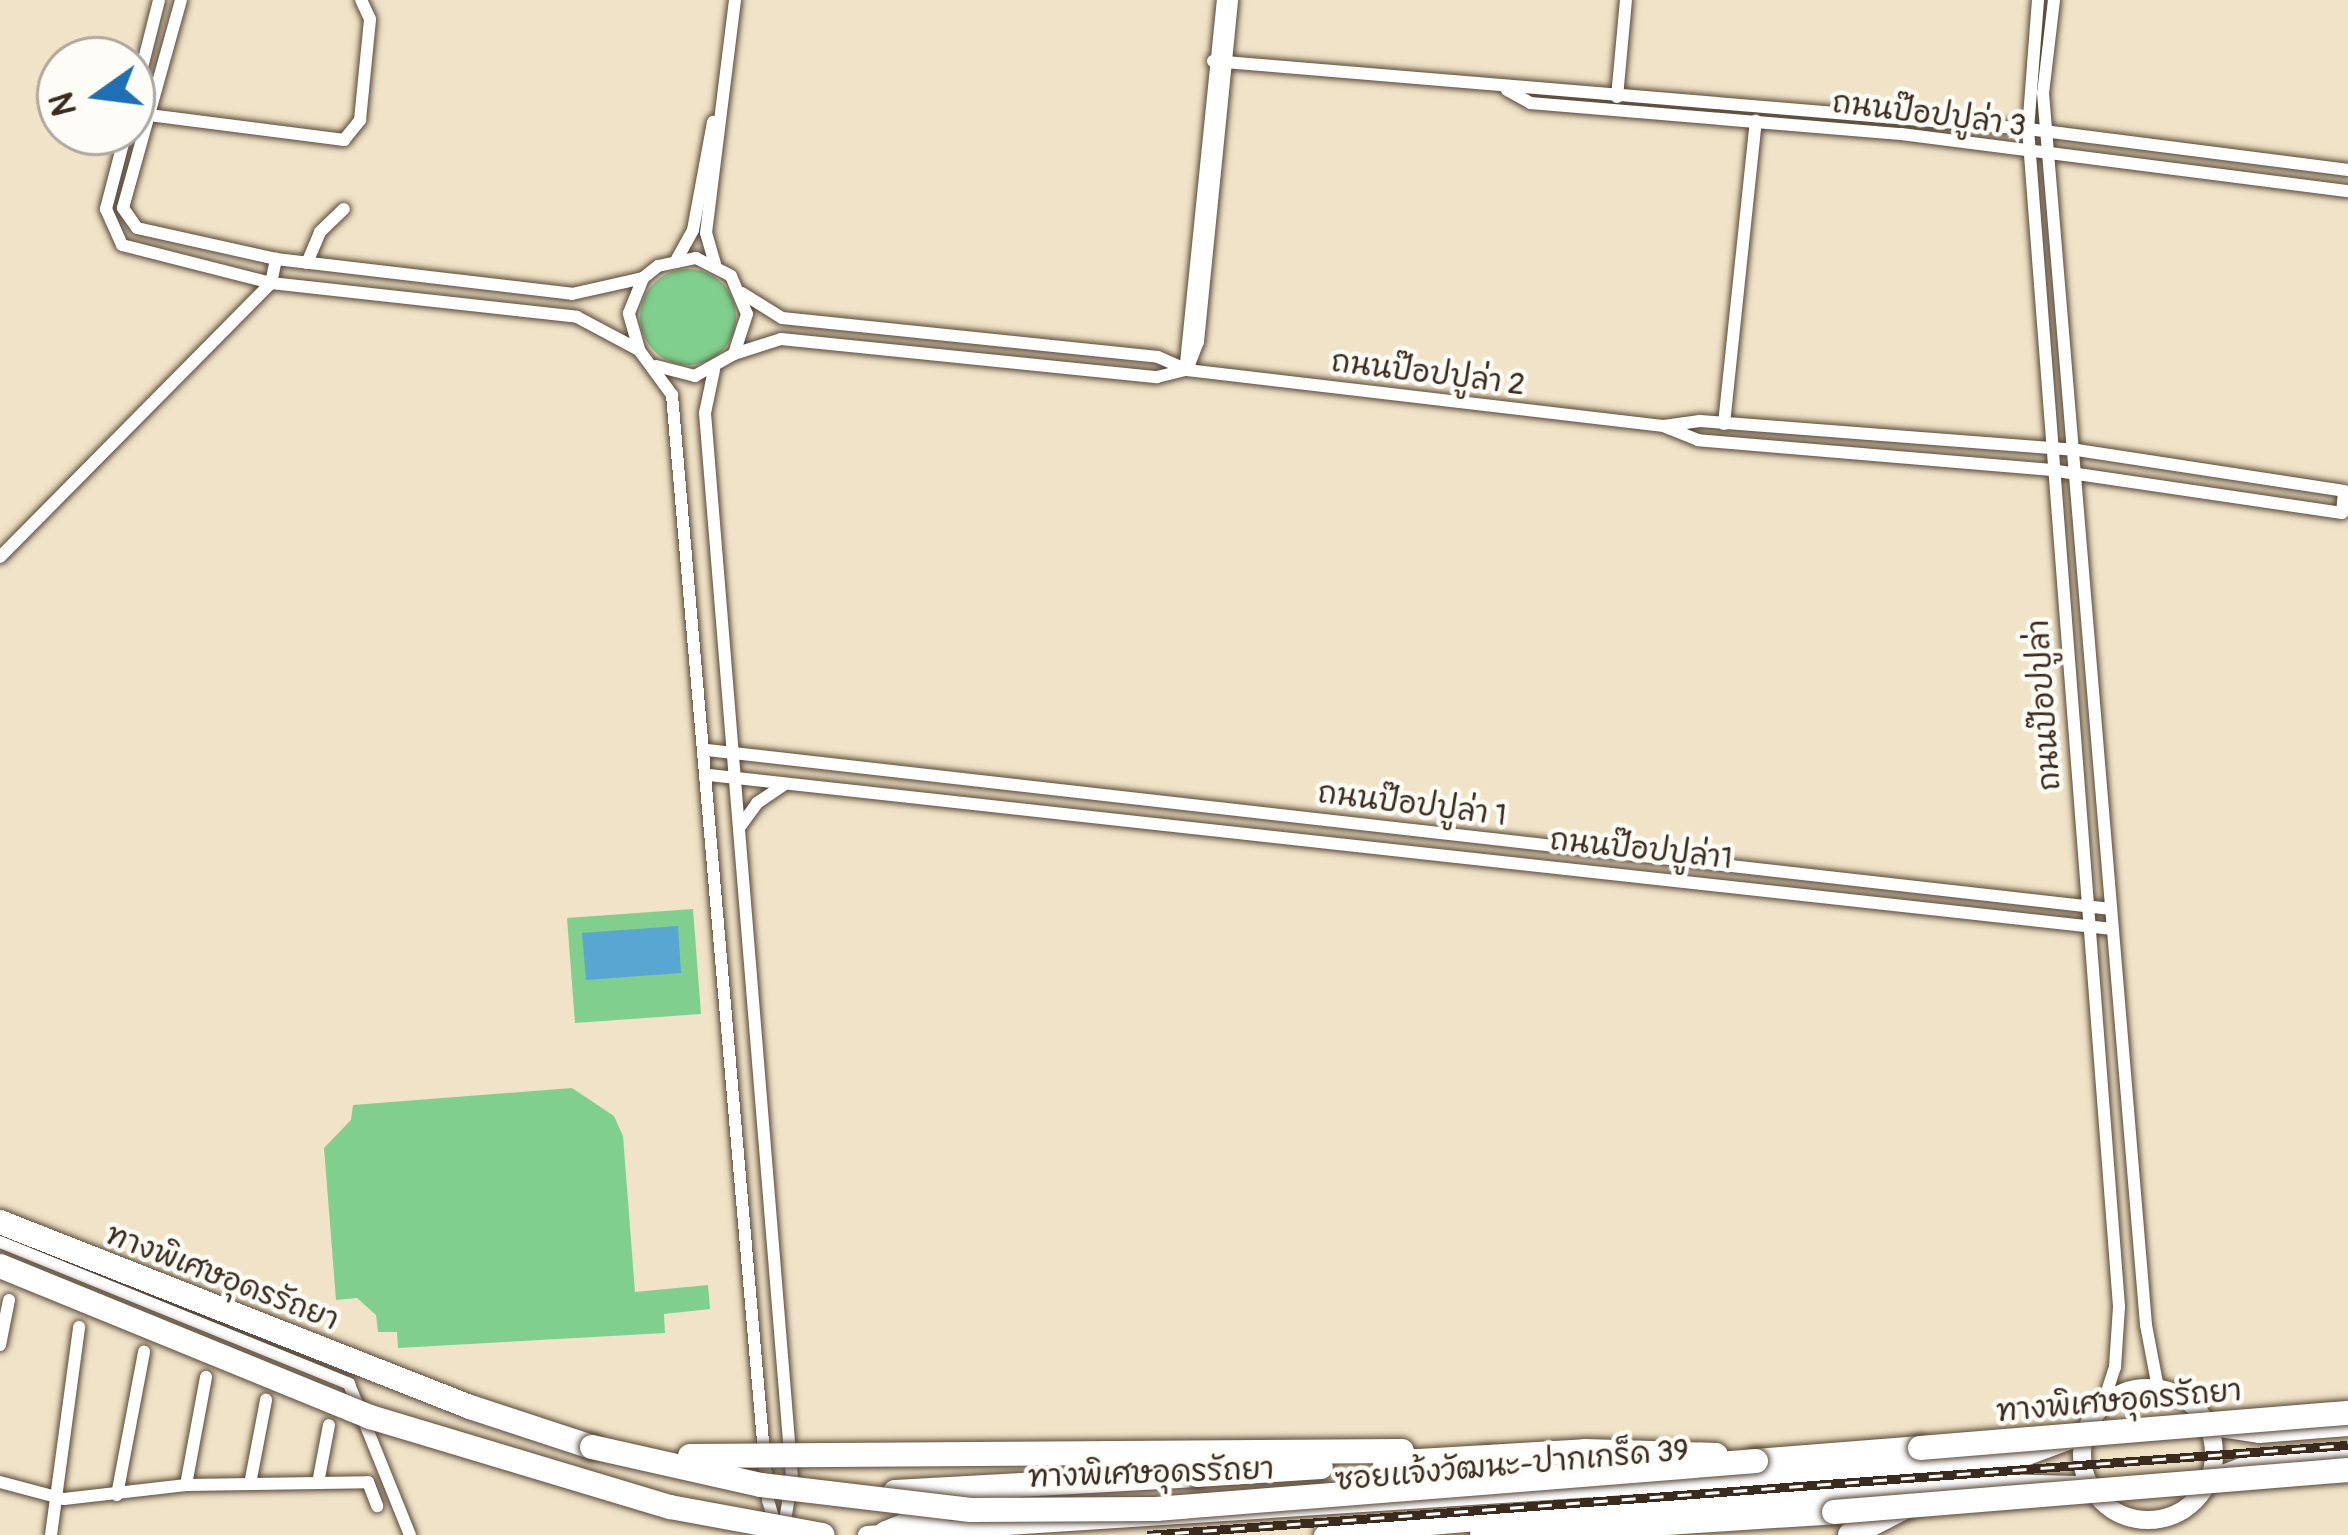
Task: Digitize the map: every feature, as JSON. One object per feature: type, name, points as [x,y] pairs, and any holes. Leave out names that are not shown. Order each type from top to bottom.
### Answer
[{"type":"highway","name":"ทางพิเศษอุดรรัถยา","points":[[0,1222],[470,1408],[592,1447],[761,1485],[971,1510],[1156,1509],[2348,1413]]},
{"type":"highway","points":[[0,1266],[370,1417],[670,1507],[822,1535]]},
{"type":"highway","points":[[592,1447],[737,1460],[1447,1449],[1599,1487]]},
{"type":"highway","points":[[792,1478],[853,1490],[1003,1489],[1585,1451],[1678,1450],[1756,1461]]},
{"type":"highway","points":[[1482,1535],[2348,1470]]},
{"type":"highway","points":[[1850,1535],[1952,1482]]},
{"type":"highway","points":[[876,1534],[1003,1489]]},
{"type":"highway","points":[[1744,1535],[1834,1512]]},
{"type":"main road","points":[[2209,1480],[2213,1440],[2205,1421],[2186,1399],[2158,1388],[2120,1393],[2103,1404],[2084,1433],[2090,1486],[2134,1527],[2166,1527],[2209,1480],[2254,1462],[2348,1455]]},
{"type":"main road","points":[[2205,1421],[2242,1434],[2348,1427]]},
{"type":"main road","name":"ซอยแจ้งวัฒนะ-ปากเกร็ด 39","points":[[876,1534],[1351,1509],[1599,1487],[2014,1461],[2084,1433]]},
{"type":"main road","name":"ซอยแจ้งวัฒนะ-ปากเกร็ด 39","points":[[1323,1535],[1952,1482],[2090,1486]]},
{"type":"street","points":[[150,36],[159,0]]},
{"type":"street","points":[[156,88],[181,0]]},
{"type":"street","points":[[156,117],[344,140],[360,120],[370,19],[362,0]]},
{"type":"street","points":[[108,225],[128,219],[216,250],[276,259],[572,294],[643,278],[677,259],[693,230],[735,0]]},
{"type":"street","points":[[1187,370],[1222,0]]},
{"type":"street","points":[[1187,370],[1198,342],[1230,63],[1232,0]]},
{"type":"street","points":[[1616,110],[1627,0]]},
{"type":"street","name":"ถนนป๊อปปูล่า","points":[[2038,0],[2028,129],[2084,908],[2119,1307],[2103,1404]]},
{"type":"street","points":[[2054,0],[2047,132],[2077,450]]},
{"type":"street","name":"ถนนป๊อปปูล่า 3","points":[[1213,61],[1506,90],[1618,91],[2028,129],[2348,170]]},
{"type":"street","name":"ถนนป๊อปปูล่า 3","points":[[1506,90],[1530,104],[2124,158],[2348,191]]},
{"type":"street","points":[[121,156],[108,225],[122,245],[271,283],[578,317],[674,375],[714,370],[734,354],[747,314],[742,292],[715,264],[706,233],[720,95]]},
{"type":"street","points":[[1724,424],[1756,121]]},
{"type":"street","points":[[2124,158],[2125,141]]},
{"type":"street","points":[[128,219],[123,208],[137,156]]},
{"type":"street","points":[[2247,176],[2262,158]]},
{"type":"street","points":[[307,262],[320,232],[344,209]]},
{"type":"street","points":[[0,557],[271,283],[276,259]]},
{"type":"street","points":[[677,259],[715,264]]},
{"type":"street","points":[[639,350],[629,313],[643,278]]},
{"type":"street","points":[[463,303],[465,281]]},
{"type":"street","name":"ถนนป๊อปปูล่า 2","points":[[742,292],[782,318],[1158,356],[1187,370],[1664,426],[1724,424],[2077,450],[2344,491],[2342,513],[2052,470],[1698,440],[1664,426]]},
{"type":"street","name":"ถนนป๊อปปูล่า 2","points":[[734,354],[782,339],[1157,377],[1187,370]]},
{"type":"street","points":[[655,366],[677,415],[768,1500],[781,1535]]},
{"type":"street","points":[[714,370],[705,412],[792,1478],[781,1535]]},
{"type":"street","points":[[1862,453],[1863,434]]},
{"type":"street","name":"ถนนป๊อปปูล่า","points":[[2077,450],[2146,1325],[2158,1388]]},
{"type":"street","points":[[2206,496],[2207,472]]},
{"type":"street","name":"ถนนป๊อปปูล่า 1","points":[[707,750],[2111,909]]},
{"type":"street","name":"ถนนป๊อปปูล่า1","points":[[709,776],[1313,836],[2113,929]]},
{"type":"street","points":[[739,829],[757,802],[789,783]]},
{"type":"street","points":[[0,1242],[349,1384],[410,1535]]},
{"type":"street","points":[[0,1345],[9,1300]]},
{"type":"street","points":[[51,1535],[50,1497],[79,1327]]},
{"type":"street","points":[[117,1495],[144,1352]]},
{"type":"street","points":[[186,1485],[206,1377]]},
{"type":"street","points":[[250,1484],[266,1400]]},
{"type":"street","points":[[318,1483],[329,1425]]},
{"type":"street","points":[[0,1482],[50,1497],[117,1495],[186,1485],[368,1482],[377,1506]]},
{"type":"green space","points":[[688,269],[706,272],[722,283],[733,299],[733,335],[722,351],[706,362],[688,365],[670,362],[654,351],[643,335],[640,317],[643,299],[654,283],[670,272]]},
{"type":"green space","points":[[693,909],[701,1014],[575,1023],[567,918]]},
{"type":"green space","points":[[572,1088],[614,1116],[623,1136],[635,1292],[708,1285],[710,1309],[664,1314],[665,1333],[398,1348],[397,1332],[378,1332],[376,1315],[357,1298],[336,1300],[324,1148],[351,1120],[353,1105]]},
{"type":"water","points":[[678,926],[681,973],[586,980],[582,933]]},
{"type":"railway","points":[[1147,1535],[2348,1445]]}]
